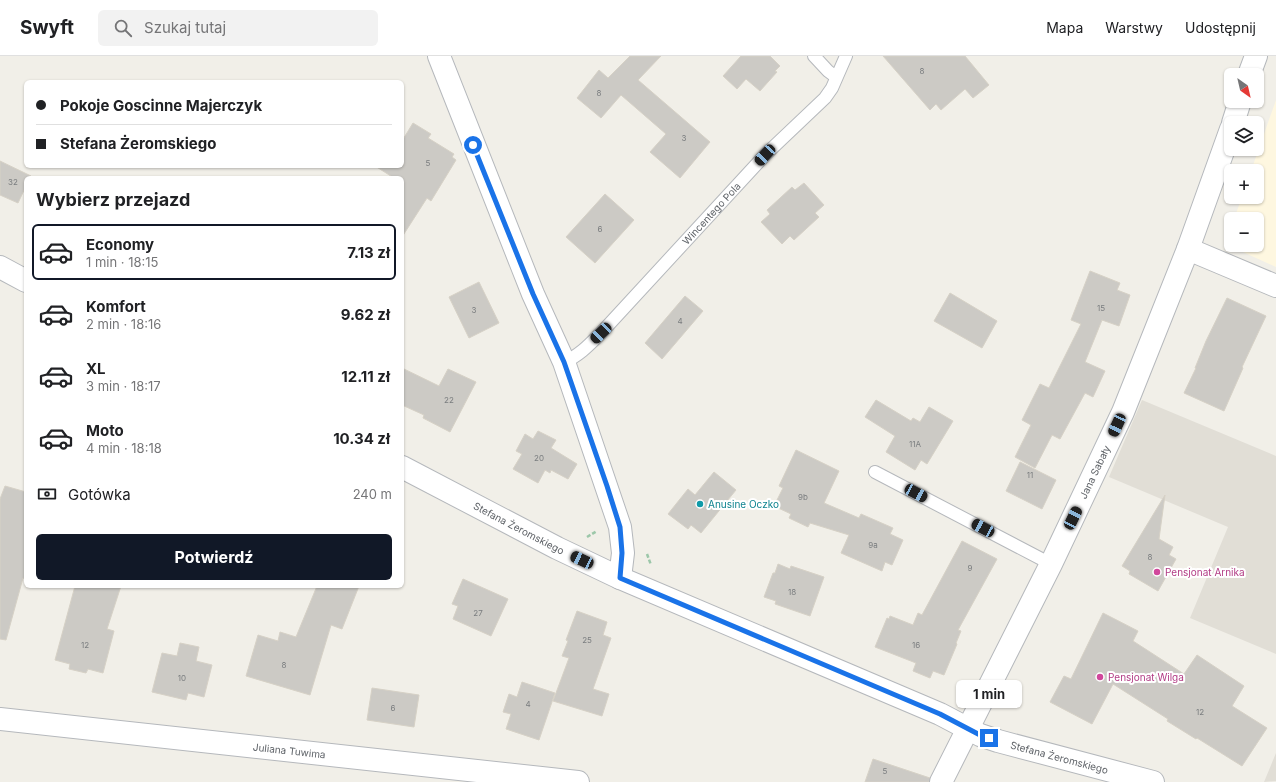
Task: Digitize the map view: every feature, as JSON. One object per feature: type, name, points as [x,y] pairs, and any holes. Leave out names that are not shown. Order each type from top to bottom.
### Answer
[{"type":"street","points":[[439,56],[533,294],[564,362],[620,527],[622,553],[620,578]]},
{"type":"street","points":[[1252,68],[1256,56]]},
{"type":"street","name":"Jana Sabały","points":[[941,782],[1050,564],[1123,412],[1188,249],[1224,149]]},
{"type":"street","points":[[1188,249],[1276,286]]},
{"type":"street","points":[[0,267],[24,280]]},
{"type":"street","name":"Stefana Żeromskiego","points":[[404,468],[557,548],[620,578],[940,714],[980,735],[1153,782]]},
{"type":"street","name":"Juliana Tuwima","points":[[0,719],[578,782]]},
{"type":"lane","points":[[814,56],[836,77]]},
{"type":"lane","name":"Wincentego Pola","points":[[564,362],[571,359],[583,350],[601,333],[765,155],[825,98],[832,88],[846,56]]},
{"type":"lane","points":[[876,472],[1050,564]]},
{"type":"path","points":[[584,537],[596,532],[599,527]]},
{"type":"shaded area","points":[[1276,100],[1276,267],[1243,252],[1264,252],[1264,212],[1237,212],[1239,204],[1264,204],[1264,164],[1253,164],[1256,156],[1264,156],[1264,134]]},
{"type":"shaded area","points":[[1142,400],[1276,456],[1276,654],[1190,618],[1228,527],[1109,477]]},
{"type":"shaded area","points":[[1276,753],[1276,781],[1264,782]]},
{"type":"building","points":[[630,56],[661,56],[638,80],[710,142],[680,178],[650,152],[666,134],[621,95],[601,118],[577,98],[599,70],[608,78]]},
{"type":"building","points":[[741,56],[770,56],[780,66],[775,71],[777,72],[760,91],[746,79],[737,89],[723,76]]},
{"type":"building","points":[[883,56],[965,56],[989,85],[973,98],[965,89],[941,110],[936,104],[930,110]]},
{"type":"building","points":[[413,123],[431,134],[428,138],[454,154],[452,157],[456,160],[431,201],[427,198],[404,234],[404,176],[391,176],[378,168],[404,168],[404,138]]},
{"type":"building","points":[[0,161],[31,176],[24,176],[24,190],[18,203],[0,195]]},
{"type":"building","points":[[804,183],[824,205],[815,213],[819,217],[794,240],[790,236],[782,244],[761,222],[770,214],[767,210],[792,187],[795,190]]},
{"type":"building","points":[[605,194],[634,220],[595,263],[566,237]]},
{"type":"building","points":[[1090,271],[1120,283],[1117,290],[1130,295],[1119,326],[1102,320],[1085,362],[1105,371],[1093,397],[1085,393],[1060,439],[1052,435],[1035,468],[1015,457],[1031,425],[1022,420],[1040,384],[1049,388],[1081,324],[1071,320]]},
{"type":"building","points":[[479,282],[499,323],[469,338],[449,297]]},
{"type":"building","points":[[950,293],[997,321],[982,348],[934,321]]},
{"type":"building","points":[[685,296],[703,311],[662,359],[645,343]]},
{"type":"building","points":[[1227,298],[1266,316],[1242,367],[1243,368],[1224,411],[1184,393],[1196,368],[1206,341]]},
{"type":"building","points":[[404,369],[439,386],[448,369],[476,382],[450,432],[423,418],[424,415],[404,406]]},
{"type":"building","points":[[876,400],[911,421],[913,418],[920,422],[929,407],[953,421],[927,464],[921,460],[915,470],[886,452],[895,436],[865,417]]},
{"type":"building","points":[[538,431],[556,440],[551,448],[577,464],[568,479],[551,470],[550,473],[545,470],[538,483],[513,469],[522,454],[516,451],[525,434],[533,439]]},
{"type":"building","points":[[796,450],[839,471],[824,503],[859,518],[861,514],[893,528],[890,534],[903,540],[892,565],[885,562],[882,571],[841,553],[849,535],[810,523],[808,527],[789,518],[791,514],[774,506],[783,488],[779,486]]},
{"type":"building","points":[[1020,462],[1056,480],[1042,509],[1006,491]]},
{"type":"building","name":"Anusine Oczko","points":[[714,472],[736,490],[701,533],[691,525],[688,529],[668,514],[688,489],[695,495]]},
{"type":"building","points":[[5,486],[24,491],[24,578],[6,640],[0,639],[0,499]]},
{"type":"building","points":[[1165,495],[1159,539],[1173,547],[1169,555],[1176,559],[1158,591],[1129,574],[1130,571],[1122,566]]},
{"type":"building","points":[[962,541],[997,559],[958,630],[961,631],[956,643],[957,644],[944,675],[933,671],[930,678],[913,671],[916,663],[875,647],[887,618],[889,619],[890,616],[913,625],[918,613],[922,615]]},
{"type":"building","points":[[778,564],[790,569],[791,566],[824,577],[810,616],[775,604],[776,601],[764,597]]},
{"type":"building","points":[[463,579],[508,599],[491,636],[453,619],[458,606],[452,604]]},
{"type":"building","points":[[74,588],[120,588],[107,629],[114,631],[103,673],[88,669],[86,673],[69,669],[70,664],[55,660]]},
{"type":"building","points":[[316,588],[358,588],[342,629],[331,625],[310,695],[246,676],[258,635],[278,641],[280,632],[296,637]]},
{"type":"building","points":[[577,611],[607,622],[603,635],[611,638],[593,689],[609,694],[602,716],[553,701],[569,658],[562,656],[568,641],[566,640]]},
{"type":"building","points":[[1103,613],[1138,631],[1133,641],[1184,674],[1197,655],[1244,686],[1232,706],[1267,728],[1242,766],[1167,721],[1168,719],[1113,684],[1092,724],[1050,702],[1064,676],[1071,679]]},
{"type":"building","points":[[180,643],[199,647],[196,661],[212,665],[204,697],[188,693],[186,700],[152,692],[162,653],[177,656]]},
{"type":"building","points":[[522,682],[555,693],[539,740],[506,729],[511,714],[503,712],[509,694],[517,697]]},
{"type":"building","points":[[372,688],[419,695],[414,727],[367,720]]},
{"type":"building","points":[[873,759],[930,778],[929,782],[865,782]]},
{"type":"place","name":"Anusine Oczko","points":[[700,504]]},
{"type":"place","name":"Pensjonat Arnika","points":[[1157,572]]},
{"type":"place","name":"Pensjonat Wilga","points":[[1100,677]]},
{"type":"route","points":[[473,145],[533,294],[564,362],[607,486],[620,527],[622,553],[620,578],[940,714],[980,735],[989,738]]}]
